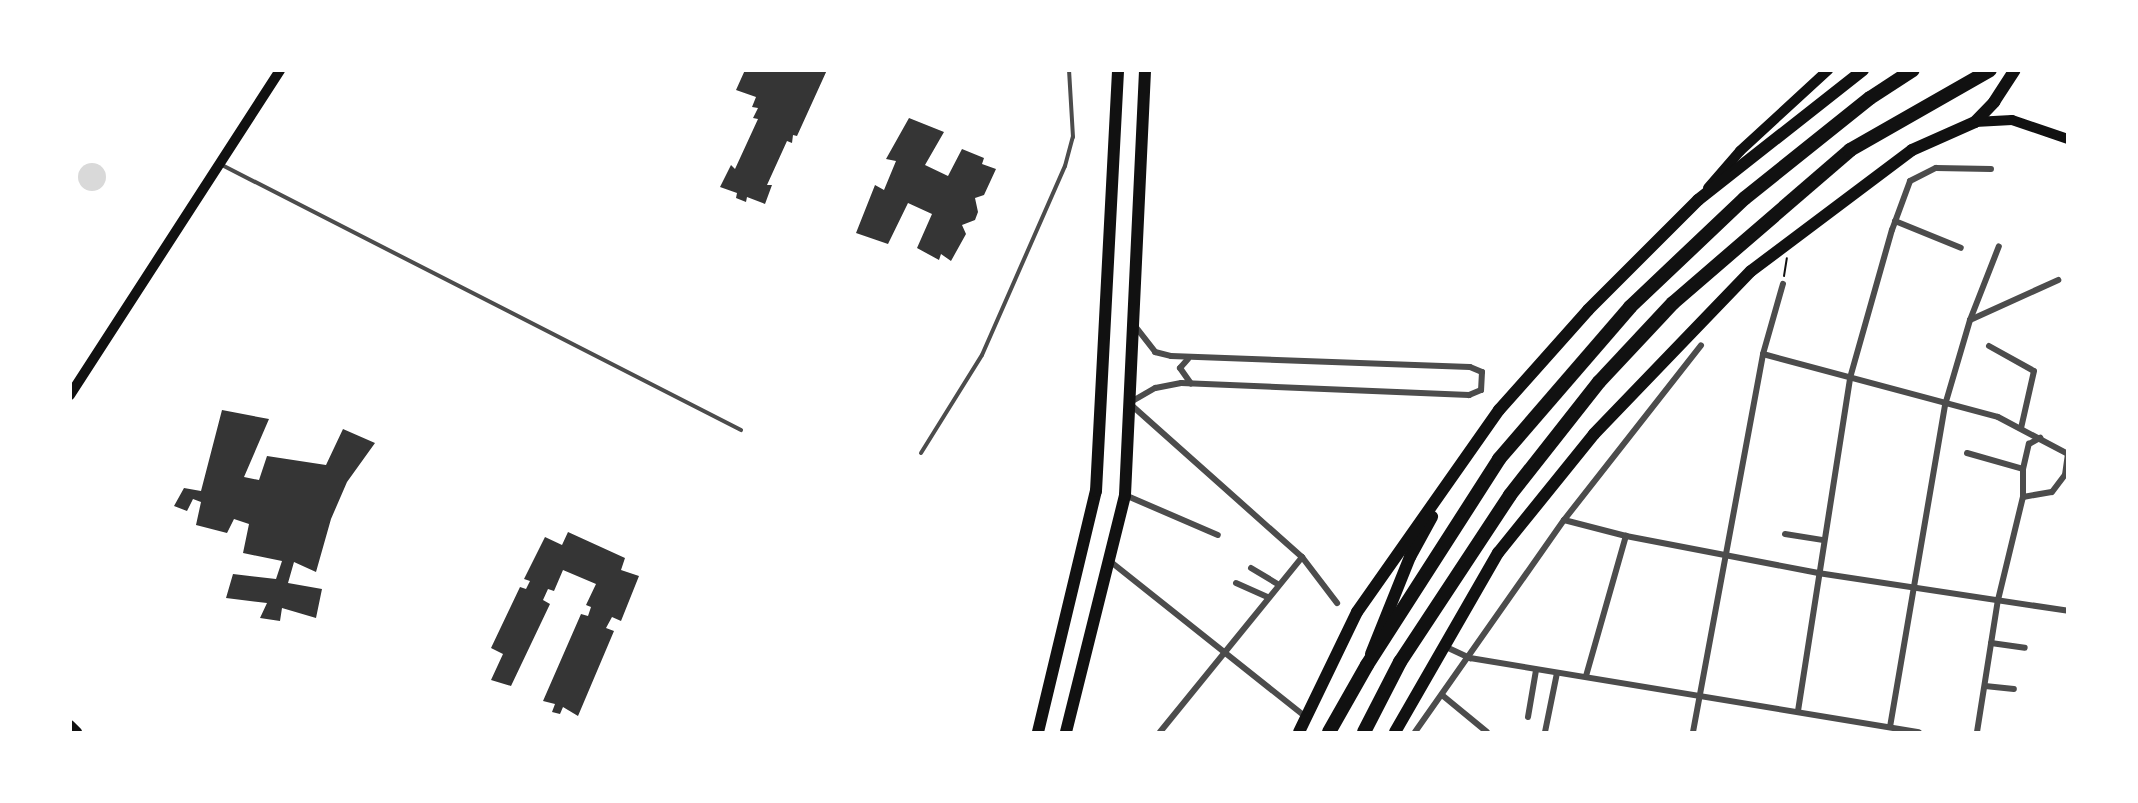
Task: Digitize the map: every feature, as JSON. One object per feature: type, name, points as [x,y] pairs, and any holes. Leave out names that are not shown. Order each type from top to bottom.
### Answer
[{"type":"highway","points":[[1329,732],[1366,665],[1500,459],[1630,307],[1745,198],[1870,98],[1913,70]]},
{"type":"highway","points":[[1364,732],[1400,662],[1510,495],[1599,382],[1673,303],[1732,249],[1850,150],[1990,70]]},
{"type":"main road","points":[[70,395],[280,70]]},
{"type":"main road","points":[[1038,732],[1096,490],[1118,70]]},
{"type":"main road","points":[[1066,732],[1111,562],[1125,495],[1145,70]]},
{"type":"main road","points":[[1299,732],[1357,612],[1499,410],[1588,310],[1698,200],[1740,151],[1828,70]]},
{"type":"main road","points":[[1698,200],[1863,70]]},
{"type":"main road","points":[[1975,122],[1994,102],[2015,70]]},
{"type":"main road","points":[[1395,732],[1498,553],[1594,434],[1751,271],[1911,150],[1975,122],[2012,120],[2067,139]]},
{"type":"main road","points":[[1366,665],[1410,557],[1465,458]]},
{"type":"street","points":[[1798,711],[1850,378],[1895,221],[1910,181],[1936,168],[1991,169]]},
{"type":"street","points":[[1895,221],[1961,248]]},
{"type":"street","points":[[1890,727],[1945,405],[1970,320],[1999,246]]},
{"type":"street","points":[[1970,320],[2058,280]]},
{"type":"street","points":[[1693,732],[1763,354],[1783,284]]},
{"type":"street","points":[[1132,321],[1143,341],[1155,352],[1195,357],[1470,367],[1482,372],[1485,382],[1481,390],[1468,395],[1191,384],[1155,388],[1129,404],[1302,556],[1337,603]]},
{"type":"street","points":[[1415,732],[1470,658],[1564,520],[1701,345]]},
{"type":"street","points":[[1989,346],[2034,371],[2021,428]]},
{"type":"street","points":[[1763,354],[1945,405],[1998,417],[2067,454],[2066,475],[2052,492],[2023,497]]},
{"type":"street","points":[[1191,384],[1180,369],[1183,360],[1195,357]]},
{"type":"street","points":[[1977,732],[1998,600],[2023,497],[2023,469],[2029,444],[2040,438]]},
{"type":"street","points":[[1967,453],[2023,469]]},
{"type":"street","points":[[1125,495],[1218,535]]},
{"type":"street","points":[[1564,520],[1626,536],[1818,573],[2067,611]]},
{"type":"street","points":[[1785,534],[1824,540]]},
{"type":"street","points":[[1586,676],[1626,536]]},
{"type":"street","points":[[1160,732],[1222,651],[1302,556]]},
{"type":"street","points":[[1111,562],[1306,717]]},
{"type":"street","points":[[1251,568],[1278,584]]},
{"type":"street","points":[[1236,583],[1268,597]]},
{"type":"street","points":[[1991,643],[2025,648]]},
{"type":"street","points":[[1444,646],[1470,658],[1557,674],[1586,676],[1701,694],[1919,732]]},
{"type":"street","points":[[1528,717],[1536,670]]},
{"type":"street","points":[[1545,732],[1557,674]]},
{"type":"street","points":[[1985,686],[2014,689]]},
{"type":"street","points":[[1442,695],[1488,732]]},
{"type":"lane","points":[[921,453],[982,355],[1065,166],[1073,137],[1069,70]]},
{"type":"lane","points":[[219,163],[741,430]]},
{"type":"path","points":[[1783,284],[1791,241]]},
{"type":"shaded area","points":[[92,163],[102,167],[106,177],[102,187],[92,191],[82,187],[78,177],[82,167]]},
{"type":"building","points":[[745,70],[827,70],[797,136],[793,135],[792,143],[787,141],[767,185],[772,185],[765,204],[747,197],[746,202],[736,198],[737,193],[720,187],[731,165],[735,169],[758,119],[753,118],[758,108],[752,107],[756,97],[736,90]]},
{"type":"building","points":[[909,118],[944,132],[925,165],[948,176],[962,149],[984,158],[982,164],[996,169],[984,195],[975,198],[978,212],[975,220],[962,225],[966,234],[951,261],[941,254],[939,260],[917,248],[932,214],[908,203],[888,244],[856,233],[875,185],[884,190],[896,161],[886,159]]},
{"type":"building","points":[[222,410],[269,419],[244,477],[259,480],[267,456],[326,465],[343,429],[375,443],[347,482],[331,519],[316,572],[294,562],[288,583],[322,589],[316,618],[282,608],[280,621],[260,618],[267,603],[226,598],[233,574],[276,579],[282,561],[243,553],[249,524],[234,519],[227,533],[196,525],[201,502],[193,499],[187,511],[174,506],[184,488],[201,491]]},
{"type":"building","points":[[568,532],[625,558],[621,570],[639,576],[621,621],[612,617],[606,628],[614,631],[578,716],[563,707],[560,714],[552,712],[555,704],[543,701],[581,614],[588,616],[591,607],[586,605],[596,584],[563,570],[554,591],[548,589],[543,600],[550,604],[511,686],[491,680],[503,654],[491,648],[520,587],[526,589],[530,581],[524,579],[545,537],[562,545]]}]
